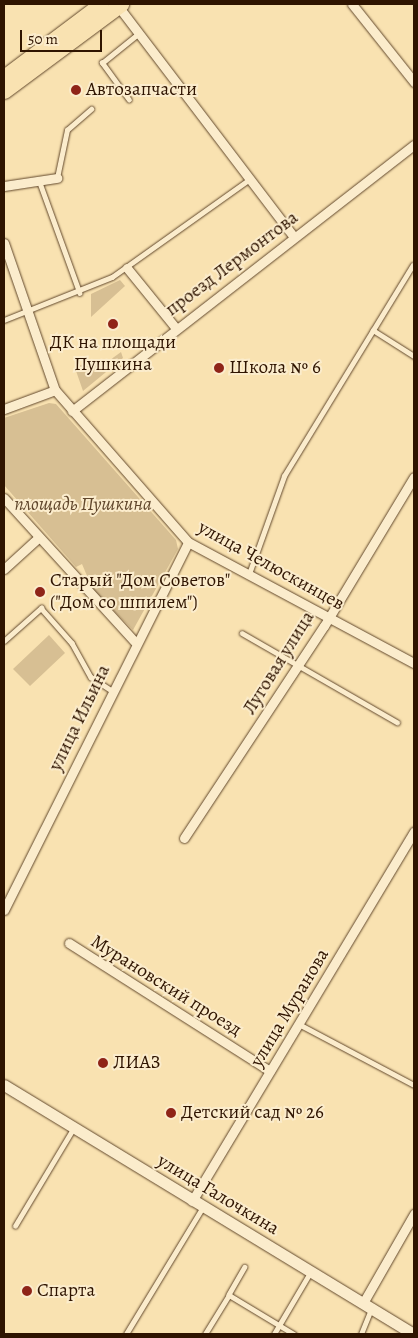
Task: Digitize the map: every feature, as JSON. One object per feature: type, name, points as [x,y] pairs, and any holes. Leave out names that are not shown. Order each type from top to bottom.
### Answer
[{"type":"highway","points":[[4,77],[101,4]]},
{"type":"highway","points":[[4,91],[120,5]]},
{"type":"street","points":[[352,4],[414,82]]},
{"type":"street","points":[[120,5],[138,34],[294,236]]},
{"type":"street","name":"проезд Лермонтова","points":[[72,411],[175,327],[414,145]]},
{"type":"street","points":[[4,186],[57,178]]},
{"type":"street","name":"улица Челюскинцев","points":[[4,243],[55,390],[188,542],[414,662]]},
{"type":"street","points":[[127,268],[175,327]]},
{"type":"street","points":[[4,409],[55,390]]},
{"type":"street","name":"Луговая улица","points":[[184,838],[299,665],[414,477]]},
{"type":"street","points":[[4,498],[135,642]]},
{"type":"street","points":[[4,569],[39,537]]},
{"type":"street","name":"улица Ильина","points":[[4,910],[135,642],[188,542]]},
{"type":"street","name":"улица Муранова","points":[[192,1201],[414,831]]},
{"type":"street","name":"Мурановский проезд","points":[[69,944],[270,1071]]},
{"type":"street","name":"улица Галочкина","points":[[4,1085],[73,1129],[414,1334]]},
{"type":"street","points":[[367,1306],[414,1214]]},
{"type":"lane","points":[[130,100],[102,63],[138,34]]},
{"type":"lane","points":[[57,178],[67,130],[91,109]]},
{"type":"lane","points":[[4,320],[80,293],[127,268],[250,179]]},
{"type":"lane","points":[[39,180],[80,293]]},
{"type":"lane","points":[[249,574],[284,476],[413,264]]},
{"type":"lane","points":[[372,330],[414,356]]},
{"type":"lane","points":[[4,641],[41,608],[72,643],[91,677],[111,690]]},
{"type":"lane","points":[[242,633],[396,722]]},
{"type":"lane","points":[[299,1024],[414,1085]]},
{"type":"lane","points":[[15,1226],[73,1129]]},
{"type":"lane","points":[[126,1334],[203,1207]]},
{"type":"lane","points":[[206,1334],[246,1267]]},
{"type":"lane","points":[[274,1334],[311,1272]]},
{"type":"lane","points":[[229,1295],[294,1334]]},
{"type":"lane","points":[[362,1334],[367,1306]]},
{"type":"green space","points":[[120,280],[125,286],[91,317],[91,294]]},
{"type":"green space","points":[[121,352],[123,358],[83,391],[75,368],[87,362],[103,365]]},
{"type":"green space","name":"площадь Пушкина","points":[[49,403],[56,404],[176,540],[178,549],[133,630],[93,590],[82,564],[76,567],[4,485],[4,418]]},
{"type":"green space","points":[[49,635],[65,653],[30,686],[13,669]]},
{"type":"place","name":"Автозапчасти","points":[[76,90]]},
{"type":"place","name":"ДК на площади Пушкина","points":[[113,324]]},
{"type":"place","name":"Школа № 6","points":[[219,368]]},
{"type":"place","name":"Старый \"Дом Советов\" (\"Дом со шпилем\")","points":[[40,592]]},
{"type":"place","name":"ЛИАЗ","points":[[103,1063]]},
{"type":"place","name":"Детский сад № 26","points":[[171,1113]]},
{"type":"place","name":"Спарта","points":[[27,1291]]}]
